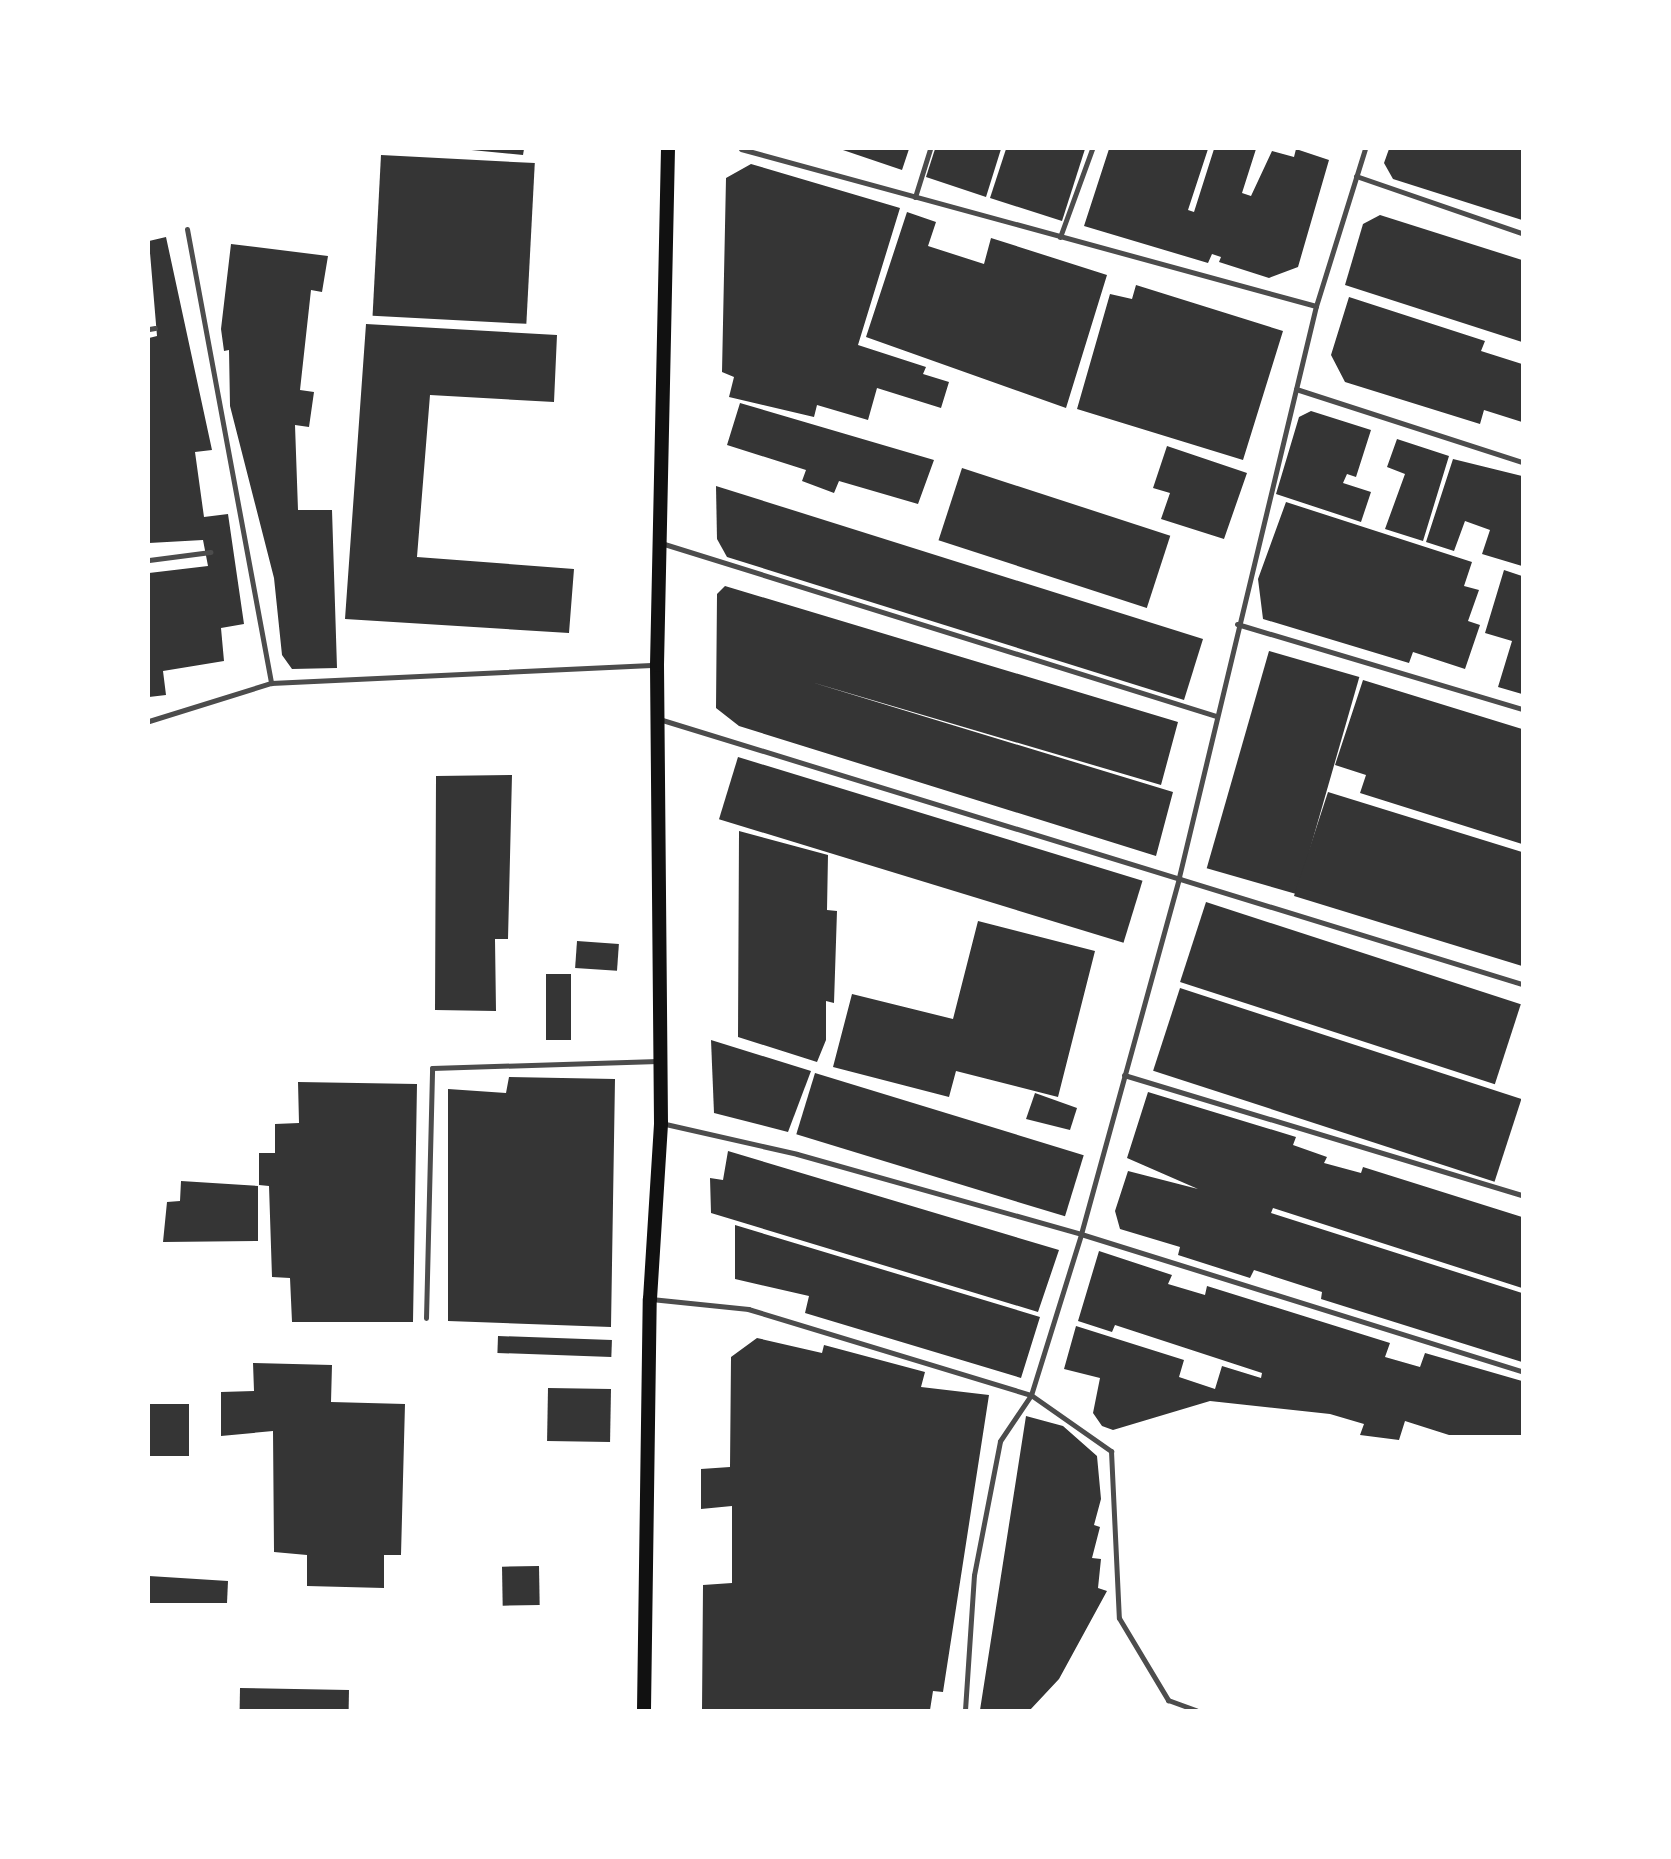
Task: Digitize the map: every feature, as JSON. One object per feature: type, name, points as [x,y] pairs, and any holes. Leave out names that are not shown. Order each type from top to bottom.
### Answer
[{"type":"main road","points":[[644,1710],[650,1299],[661,1123],[657,665],[668,149]]},
{"type":"lane","points":[[741,149],[1316,306]]},
{"type":"lane","points":[[915,197],[930,149]]},
{"type":"lane","points":[[1060,237],[1092,149]]},
{"type":"lane","points":[[965,1710],[974,1575],[1000,1441],[1031,1395],[1081,1234],[1179,877],[1237,624],[1316,306],[1365,149]]},
{"type":"lane","points":[[1356,176],[1522,233]]},
{"type":"lane","points":[[187,229],[271,683]]},
{"type":"lane","points":[[1296,388],[1522,462]]},
{"type":"lane","points":[[660,543],[1216,716]]},
{"type":"lane","points":[[149,560],[210,552]]},
{"type":"lane","points":[[1237,624],[1522,709]]},
{"type":"lane","points":[[149,721],[271,683],[657,665]]},
{"type":"lane","points":[[659,719],[1522,984]]},
{"type":"lane","points":[[426,1318],[432,1068],[661,1061]]},
{"type":"lane","points":[[1124,1075],[1522,1195]]},
{"type":"lane","points":[[661,1123],[797,1154],[1081,1234],[1522,1371]]},
{"type":"lane","points":[[650,1299],[748,1309],[1031,1395],[1111,1451],[1119,1618],[1168,1700],[1196,1710]]},
{"type":"building","points":[[461,149],[524,149],[523,155]]},
{"type":"building","points":[[840,149],[909,149],[902,170]]},
{"type":"building","points":[[935,149],[1001,149],[986,197],[926,177]]},
{"type":"building","points":[[1006,149],[1085,149],[1062,221],[990,198]]},
{"type":"building","points":[[1109,149],[1208,149],[1188,210],[1194,212],[1214,149],[1256,149],[1242,193],[1251,196],[1272,151],[1294,157],[1296,149],[1329,160],[1298,267],[1269,278],[1219,262],[1221,257],[1212,254],[1208,263],[1084,226]]},
{"type":"building","points":[[1389,149],[1522,149],[1522,220],[1393,179],[1384,163]]},
{"type":"building","points":[[381,155],[535,163],[526,324],[373,316]]},
{"type":"building","points":[[751,164],[900,208],[858,345],[926,367],[923,374],[949,382],[941,408],[877,388],[868,420],[817,405],[814,417],[729,397],[734,377],[722,372],[726,178]]},
{"type":"building","points":[[907,212],[936,222],[928,246],[984,264],[991,238],[1107,275],[1066,408],[866,337]]},
{"type":"building","points":[[1380,215],[1522,260],[1522,342],[1345,285],[1363,224]]},
{"type":"building","points":[[166,237],[212,450],[195,452],[204,517],[228,514],[244,624],[221,628],[224,661],[163,671],[166,695],[149,697],[149,573],[208,566],[203,540],[149,543],[149,338],[157,336],[149,241]]},
{"type":"building","points":[[231,244],[328,256],[322,292],[311,290],[300,390],[314,392],[309,427],[295,425],[298,510],[332,510],[337,668],[292,669],[282,655],[274,578],[230,406],[229,350],[224,351],[221,329]]},
{"type":"building","points":[[1136,285],[1283,331],[1243,460],[1077,409],[1110,294],[1132,299]]},
{"type":"building","points":[[1349,297],[1485,341],[1481,351],[1522,364],[1522,422],[1484,410],[1480,424],[1345,382],[1331,355]]},
{"type":"building","points":[[366,324],[557,335],[554,402],[430,395],[417,557],[574,569],[569,633],[345,619]]},
{"type":"building","points":[[740,403],[934,460],[918,504],[839,481],[834,493],[802,481],[806,470],[727,445]]},
{"type":"building","points":[[1311,411],[1371,430],[1356,477],[1347,474],[1343,483],[1371,492],[1361,522],[1276,494],[1299,417]]},
{"type":"building","points":[[1397,439],[1449,456],[1423,541],[1385,529],[1405,474],[1387,467]]},
{"type":"building","points":[[1167,446],[1247,473],[1224,539],[1161,519],[1170,493],[1153,488]]},
{"type":"building","points":[[1453,459],[1522,476],[1522,566],[1482,554],[1490,530],[1465,521],[1454,551],[1426,542]]},
{"type":"building","points":[[962,468],[1170,536],[1147,608],[939,540]]},
{"type":"building","points":[[716,486],[1203,639],[1184,700],[727,557],[717,539]]},
{"type":"building","points":[[1286,502],[1472,562],[1464,586],[1479,590],[1468,621],[1480,625],[1465,669],[1413,652],[1409,663],[1263,619],[1258,579]]},
{"type":"building","points":[[1504,570],[1522,576],[1522,694],[1498,687],[1512,641],[1485,633]]},
{"type":"building","points":[[725,586],[1178,722],[1161,785],[811,682],[1173,792],[1156,856],[739,726],[716,708],[717,594]]},
{"type":"building","points":[[1269,651],[1359,677],[1297,894],[1207,868]]},
{"type":"building","points":[[1363,680],[1522,729],[1522,844],[1360,793],[1366,775],[1335,765]]},
{"type":"building","points":[[738,757],[1143,881],[1124,943],[719,819]]},
{"type":"building","points":[[512,775],[508,939],[495,939],[496,1011],[435,1010],[436,776]]},
{"type":"building","points":[[1328,792],[1522,852],[1522,966],[1294,896]]},
{"type":"building","points":[[739,831],[828,855],[827,910],[837,911],[834,1003],[826,1001],[826,1040],[817,1062],[738,1037]]},
{"type":"building","points":[[1206,902],[1521,1004],[1495,1084],[1180,982]]},
{"type":"building","points":[[978,921],[1095,951],[1058,1097],[956,1071],[949,1097],[833,1067],[852,994],[953,1019]]},
{"type":"building","points":[[577,941],[619,944],[617,971],[575,968]]},
{"type":"building","points":[[546,974],[571,974],[571,1040],[546,1040]]},
{"type":"building","points":[[1180,988],[1521,1099],[1495,1182],[1153,1071]]},
{"type":"building","points":[[711,1040],[811,1071],[788,1132],[714,1113]]},
{"type":"building","points":[[815,1073],[1084,1155],[1065,1216],[796,1134]]},
{"type":"building","points":[[509,1077],[615,1079],[611,1327],[448,1321],[448,1089],[506,1093]]},
{"type":"building","points":[[298,1082],[417,1084],[413,1322],[292,1322],[290,1278],[272,1277],[269,1186],[259,1185],[259,1153],[275,1153],[275,1124],[299,1123]]},
{"type":"building","points":[[1148,1092],[1296,1137],[1293,1145],[1327,1157],[1324,1163],[1361,1173],[1363,1167],[1522,1217],[1522,1288],[1273,1208],[1271,1213],[1522,1293],[1522,1362],[1321,1299],[1322,1292],[1254,1270],[1250,1278],[1178,1255],[1180,1247],[1120,1229],[1115,1211],[1128,1171],[1198,1189],[1127,1158]]},
{"type":"building","points":[[1035,1093],[1077,1108],[1070,1130],[1026,1119]]},
{"type":"building","points":[[728,1151],[1059,1250],[1038,1312],[711,1213],[710,1178],[723,1180]]},
{"type":"building","points":[[181,1181],[258,1186],[258,1241],[163,1242],[167,1202],[180,1201]]},
{"type":"building","points":[[735,1225],[1040,1317],[1021,1378],[805,1313],[809,1296],[735,1279]]},
{"type":"building","points":[[1099,1251],[1172,1275],[1168,1284],[1205,1295],[1207,1286],[1390,1343],[1385,1357],[1420,1367],[1425,1353],[1522,1381],[1522,1435],[1449,1435],[1405,1421],[1399,1440],[1360,1435],[1364,1424],[1330,1414],[1210,1401],[1113,1430],[1102,1426],[1093,1413],[1100,1378],[1064,1369],[1076,1326],[1184,1360],[1179,1377],[1215,1389],[1222,1366],[1261,1378],[1262,1373],[1115,1325],[1112,1332],[1078,1321]]},
{"type":"building","points":[[498,1336],[612,1340],[611,1357],[497,1353]]},
{"type":"building","points":[[757,1338],[822,1353],[824,1345],[925,1372],[921,1387],[989,1395],[943,1692],[933,1691],[930,1710],[702,1710],[703,1585],[732,1583],[732,1506],[701,1509],[701,1469],[730,1467],[731,1357]]},
{"type":"building","points":[[253,1363],[332,1365],[331,1402],[405,1404],[401,1555],[384,1555],[384,1588],[307,1586],[307,1555],[274,1552],[273,1431],[221,1436],[221,1392],[254,1391]]},
{"type":"building","points":[[548,1388],[611,1389],[610,1442],[547,1441]]},
{"type":"building","points":[[149,1404],[189,1404],[189,1456],[149,1456]]},
{"type":"building","points":[[1026,1416],[1063,1426],[1097,1456],[1101,1499],[1094,1525],[1100,1527],[1092,1558],[1101,1559],[1098,1588],[1107,1591],[1059,1679],[1030,1710],[980,1710]]},
{"type":"building","points":[[539,1566],[540,1605],[503,1606],[502,1567]]},
{"type":"building","points":[[149,1576],[228,1581],[227,1603],[149,1603]]},
{"type":"building","points":[[240,1688],[349,1690],[349,1710],[240,1710]]}]
